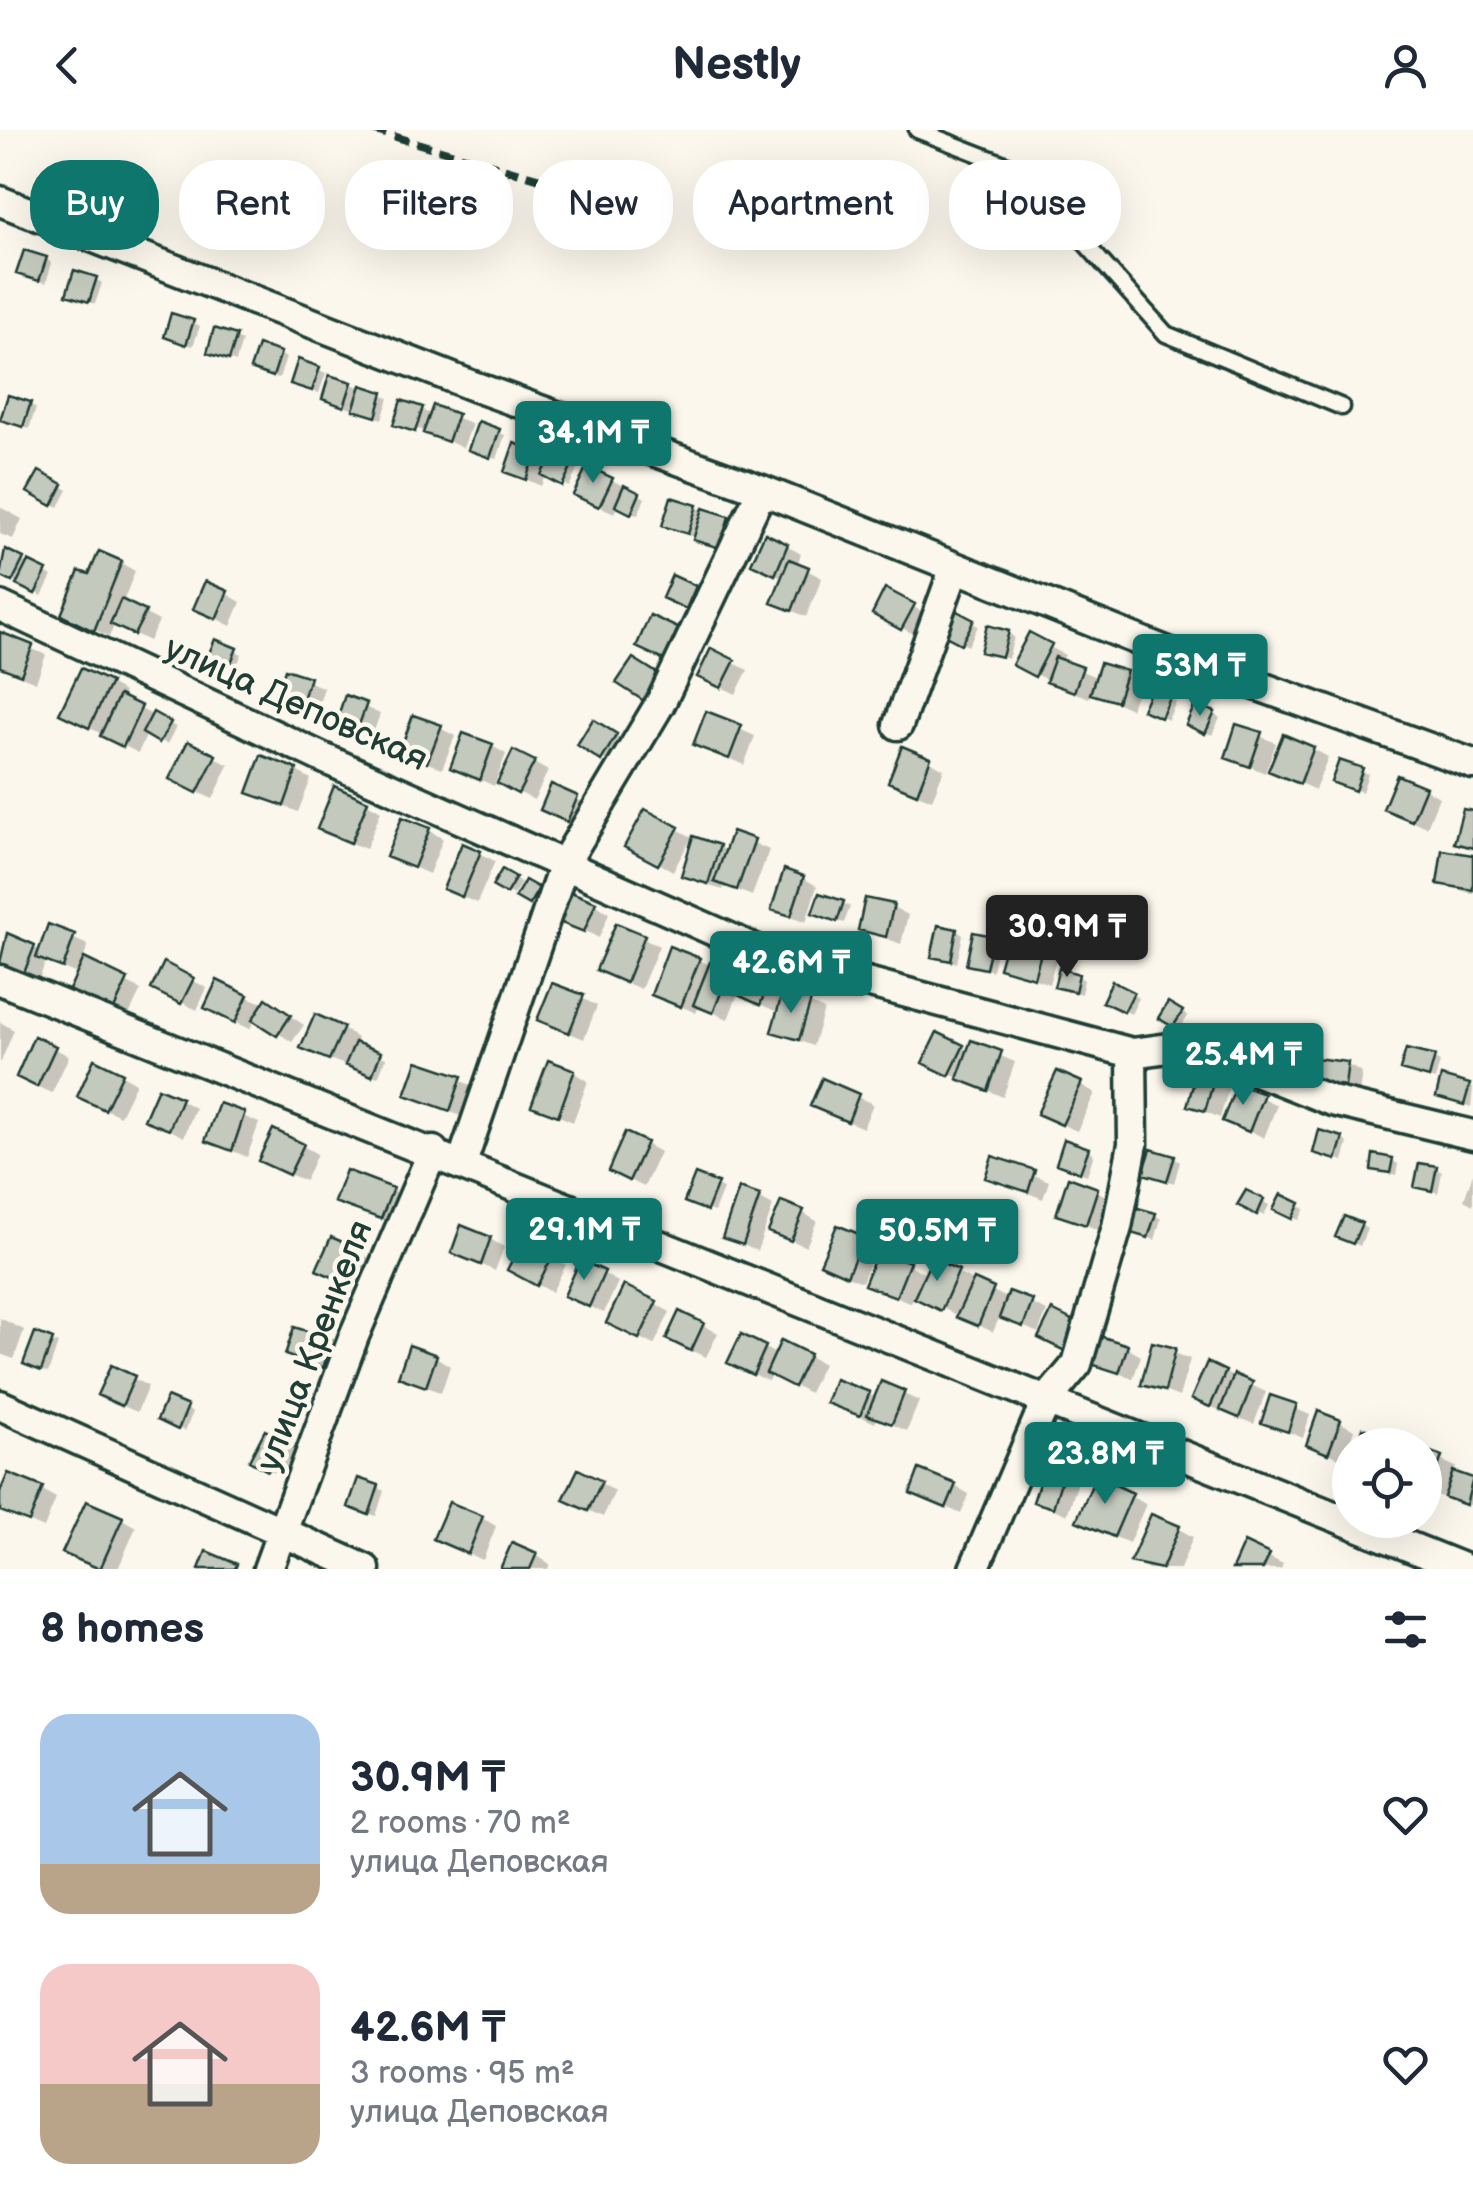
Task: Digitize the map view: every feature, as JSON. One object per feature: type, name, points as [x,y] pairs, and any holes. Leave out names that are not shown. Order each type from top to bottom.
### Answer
[{"type":"street","points":[[0,201],[473,386],[762,490],[1193,662],[1473,764]]},
{"type":"street","points":[[462,1163],[564,864],[661,702],[719,588],[762,490]]},
{"type":"street","points":[[898,725],[955,567]]},
{"type":"street","name":"улица Деповская","points":[[0,606],[97,655],[773,956],[1132,1053],[1191,1045],[1332,1101],[1473,1135]]},
{"type":"street","points":[[0,980],[1465,1569]]},
{"type":"street","points":[[974,1569],[1046,1400],[1077,1364],[1117,1228],[1133,1144],[1132,1053]]},
{"type":"street","name":"улица Кренкеля","points":[[268,1569],[354,1336],[433,1151]]},
{"type":"street","points":[[0,1406],[365,1569]]},
{"type":"lane","points":[[917,130],[1020,170],[1166,334],[1342,406]]},
{"type":"building","points":[[24,250],[47,257],[39,281],[16,274]]},
{"type":"building","points":[[74,270],[97,277],[89,302],[66,295]]},
{"type":"building","points":[[171,313],[194,320],[186,345],[164,337]]},
{"type":"building","points":[[214,328],[237,335],[229,360],[207,353]]},
{"type":"building","points":[[258,345],[281,352],[273,377],[250,369]]},
{"type":"building","points":[[298,359],[320,367],[312,391],[290,384]]},
{"type":"building","points":[[329,375],[352,382],[344,407],[322,399]]},
{"type":"building","points":[[361,385],[383,392],[376,417],[353,410]]},
{"type":"building","points":[[8,395],[31,402],[23,427],[0,420]]},
{"type":"building","points":[[401,400],[423,407],[415,432],[393,425]]},
{"type":"building","points":[[433,405],[458,414],[448,442],[423,433]]},
{"type":"building","points":[[478,421],[500,429],[490,458],[468,450]]},
{"type":"building","points":[[514,443],[536,451],[526,480],[504,472]]},
{"type":"building","points":[[555,448],[575,459],[562,486],[541,475]]},
{"type":"building","points":[[587,466],[613,478],[599,507],[573,495]]},
{"type":"building","points":[[39,471],[63,484],[52,506],[27,492]]},
{"type":"building","points":[[624,485],[640,493],[631,514],[615,506]]},
{"type":"building","points":[[671,497],[697,505],[688,534],[662,526]]},
{"type":"building","points":[[703,508],[729,516],[720,548],[693,540]]},
{"type":"building","points":[[765,533],[788,544],[775,575],[751,564]]},
{"type":"building","points":[[5,549],[24,558],[12,582],[0,576]]},
{"type":"building","points":[[99,551],[122,561],[94,631],[61,615],[79,571],[89,574]]},
{"type":"building","points":[[789,559],[809,567],[792,611],[771,603]]},
{"type":"building","points":[[28,561],[47,570],[35,594],[16,585]]},
{"type":"building","points":[[672,575],[696,586],[686,609],[662,598]]},
{"type":"building","points":[[205,581],[228,591],[216,619],[193,609]]},
{"type":"building","points":[[885,588],[915,604],[901,630],[872,614]]},
{"type":"building","points":[[121,599],[146,611],[134,635],[110,624]]},
{"type":"building","points":[[951,608],[974,620],[961,644],[938,632]]},
{"type":"building","points":[[650,615],[678,628],[664,660],[636,647]]},
{"type":"building","points":[[987,625],[1009,631],[1002,657],[980,652]]},
{"type":"building","points":[[0,632],[33,645],[21,675],[0,667]]},
{"type":"building","points":[[1029,632],[1052,644],[1035,677],[1012,665]]},
{"type":"building","points":[[215,639],[237,648],[226,675],[204,665]]},
{"type":"building","points":[[711,648],[735,660],[721,688],[697,677]]},
{"type":"building","points":[[1055,657],[1083,667],[1074,692],[1046,682]]},
{"type":"building","points":[[633,658],[660,675],[644,701],[616,683]]},
{"type":"building","points":[[1100,663],[1127,671],[1117,702],[1090,694]]},
{"type":"building","points":[[81,668],[111,682],[89,728],[59,714]]},
{"type":"building","points":[[285,669],[310,677],[300,709],[275,700]]},
{"type":"building","points":[[1152,688],[1171,696],[1161,718],[1142,710]]},
{"type":"building","points":[[119,695],[142,706],[123,747],[100,736]]},
{"type":"building","points":[[345,695],[367,703],[355,736],[334,728]]},
{"type":"building","points":[[1195,704],[1215,712],[1205,734],[1186,725]]},
{"type":"building","points":[[706,711],[742,725],[729,759],[693,745]]},
{"type":"building","points":[[153,712],[171,722],[159,743],[142,733]]},
{"type":"building","points":[[413,715],[442,725],[427,763],[399,753]]},
{"type":"building","points":[[593,719],[617,734],[601,761],[577,745]]},
{"type":"building","points":[[1236,724],[1262,732],[1250,767],[1225,758]]},
{"type":"building","points":[[463,733],[493,744],[480,780],[450,768]]},
{"type":"building","points":[[1283,734],[1314,747],[1300,784],[1268,771]]},
{"type":"building","points":[[188,741],[216,755],[197,793],[169,779]]},
{"type":"building","points":[[902,746],[931,758],[917,794],[888,782]]},
{"type":"building","points":[[513,750],[535,761],[518,794],[497,783]]},
{"type":"building","points":[[261,755],[297,769],[284,806],[247,793]]},
{"type":"building","points":[[1339,760],[1363,768],[1355,791],[1331,782]]},
{"type":"building","points":[[1397,775],[1426,787],[1412,821],[1383,809]]},
{"type":"building","points":[[551,784],[578,796],[567,822],[540,810]]},
{"type":"building","points":[[334,786],[368,801],[351,843],[317,829]]},
{"type":"building","points":[[645,809],[679,827],[658,865],[624,847]]},
{"type":"building","points":[[1463,809],[1473,811],[1473,848],[1454,843]]},
{"type":"building","points":[[402,817],[430,828],[414,868],[386,857]]},
{"type":"building","points":[[732,831],[755,839],[737,890],[714,882]]},
{"type":"building","points":[[693,836],[720,845],[708,884],[681,876]]},
{"type":"building","points":[[462,843],[481,851],[462,897],[443,889]]},
{"type":"building","points":[[1442,850],[1473,855],[1473,890],[1437,884]]},
{"type":"building","points":[[502,869],[516,877],[506,894],[492,886]]},
{"type":"building","points":[[784,869],[804,876],[791,916],[771,910]]},
{"type":"building","points":[[525,880],[539,888],[529,905],[515,897]]},
{"type":"building","points":[[571,892],[596,902],[584,932],[559,922]]},
{"type":"building","points":[[819,893],[844,901],[837,922],[812,913]]},
{"type":"building","points":[[865,898],[894,904],[886,937],[858,930]]},
{"type":"building","points":[[616,923],[645,935],[626,983],[596,970]]},
{"type":"building","points":[[48,924],[75,934],[63,968],[36,958]]},
{"type":"building","points":[[938,925],[957,929],[951,961],[931,957]]},
{"type":"building","points":[[973,932],[993,936],[986,969],[966,965]]},
{"type":"building","points":[[1009,932],[1044,942],[1034,978],[999,968]]},
{"type":"building","points":[[7,933],[35,945],[24,973],[0,963]]},
{"type":"building","points":[[669,946],[700,958],[681,1007],[651,995]]},
{"type":"building","points":[[84,958],[128,979],[112,1013],[68,992]]},
{"type":"building","points":[[164,962],[194,978],[181,1004],[151,989]]},
{"type":"building","points":[[710,962],[730,970],[713,1013],[693,1005]]},
{"type":"building","points":[[739,968],[770,981],[760,1005],[729,991]]},
{"type":"building","points":[[1059,968],[1079,974],[1075,992],[1054,987]]},
{"type":"building","points":[[217,980],[248,995],[235,1023],[204,1008]]},
{"type":"building","points":[[1112,981],[1134,992],[1124,1012],[1102,1002]]},
{"type":"building","points":[[552,983],[584,995],[569,1033],[537,1020]]},
{"type":"building","points":[[783,991],[811,1000],[799,1040],[771,1032]]},
{"type":"building","points":[[266,998],[291,1015],[277,1036],[252,1020]]},
{"type":"building","points":[[1168,1002],[1183,1011],[1173,1027],[1158,1018]]},
{"type":"building","points":[[315,1014],[344,1027],[329,1060],[300,1048]]},
{"type":"building","points":[[1250,1026],[1275,1035],[1265,1063],[1240,1053]]},
{"type":"building","points":[[937,1032],[964,1045],[949,1076],[922,1063]]},
{"type":"building","points":[[34,1036],[56,1046],[37,1087],[16,1077]]},
{"type":"building","points":[[971,1040],[1002,1051],[988,1091],[957,1079]]},
{"type":"building","points":[[355,1042],[381,1052],[372,1076],[345,1065]]},
{"type":"building","points":[[1406,1049],[1435,1056],[1429,1078],[1400,1070]]},
{"type":"building","points":[[1315,1058],[1348,1062],[1345,1086],[1312,1081]]},
{"type":"building","points":[[94,1059],[123,1073],[105,1110],[77,1097]]},
{"type":"building","points":[[548,1060],[575,1070],[558,1116],[531,1106]]},
{"type":"building","points":[[417,1061],[462,1076],[450,1111],[405,1095]]},
{"type":"building","points":[[1198,1068],[1216,1073],[1205,1111],[1187,1106]]},
{"type":"building","points":[[1057,1071],[1082,1082],[1062,1125],[1037,1114]]},
{"type":"building","points":[[1441,1076],[1470,1084],[1464,1105],[1436,1097]]},
{"type":"building","points":[[822,1078],[859,1094],[848,1122],[810,1106]]},
{"type":"building","points":[[1237,1084],[1264,1094],[1249,1132],[1222,1121]]},
{"type":"building","points":[[158,1088],[182,1098],[169,1130],[144,1120]]},
{"type":"building","points":[[219,1103],[245,1112],[232,1151],[205,1141]]},
{"type":"building","points":[[273,1129],[304,1144],[289,1175],[258,1161]]},
{"type":"building","points":[[1319,1130],[1343,1137],[1336,1160],[1313,1153]]},
{"type":"building","points":[[625,1132],[647,1142],[629,1181],[608,1171]]},
{"type":"building","points":[[1064,1139],[1089,1148],[1080,1173],[1056,1164]]},
{"type":"building","points":[[1151,1149],[1175,1156],[1167,1181],[1143,1174]]},
{"type":"building","points":[[1373,1154],[1393,1158],[1390,1173],[1371,1170]]},
{"type":"building","points":[[992,1156],[1035,1170],[1028,1192],[985,1178]]},
{"type":"building","points":[[1419,1163],[1437,1166],[1432,1191],[1414,1187]]},
{"type":"building","points":[[346,1170],[393,1188],[381,1219],[334,1202]]},
{"type":"building","points":[[695,1174],[718,1183],[707,1211],[684,1202]]},
{"type":"building","points":[[1068,1177],[1098,1188],[1086,1225],[1056,1215]]},
{"type":"building","points":[[739,1188],[760,1195],[743,1245],[722,1238]]},
{"type":"building","points":[[1246,1190],[1264,1199],[1257,1215],[1237,1205]]},
{"type":"building","points":[[1281,1194],[1300,1203],[1292,1219],[1273,1210]]},
{"type":"building","points":[[781,1201],[804,1210],[791,1241],[768,1232]]},
{"type":"building","points":[[1131,1206],[1156,1213],[1148,1238],[1124,1231]]},
{"type":"building","points":[[1344,1216],[1362,1223],[1353,1244],[1335,1237]]},
{"type":"building","points":[[461,1225],[491,1237],[481,1265],[451,1253]]},
{"type":"building","points":[[837,1225],[864,1236],[847,1276],[820,1264]]},
{"type":"building","points":[[331,1237],[361,1250],[347,1283],[316,1270]]},
{"type":"building","points":[[523,1239],[553,1255],[537,1286],[507,1270]]},
{"type":"building","points":[[878,1250],[910,1262],[896,1297],[864,1285]]},
{"type":"building","points":[[932,1258],[959,1270],[941,1311],[914,1298]]},
{"type":"building","points":[[580,1260],[605,1271],[589,1307],[564,1296]]},
{"type":"building","points":[[974,1279],[994,1288],[978,1326],[956,1317]]},
{"type":"building","points":[[624,1285],[657,1301],[639,1339],[606,1323]]},
{"type":"building","points":[[1009,1291],[1033,1300],[1023,1327],[999,1318]]},
{"type":"building","points":[[1052,1310],[1078,1323],[1065,1351],[1038,1338]]},
{"type":"building","points":[[679,1311],[704,1323],[691,1351],[666,1339]]},
{"type":"building","points":[[294,1327],[332,1339],[323,1368],[285,1355]]},
{"type":"building","points":[[35,1332],[53,1339],[41,1371],[23,1364]]},
{"type":"building","points":[[741,1334],[766,1346],[753,1375],[727,1363]]},
{"type":"building","points":[[1100,1336],[1128,1345],[1119,1373],[1091,1364]]},
{"type":"building","points":[[781,1340],[810,1354],[794,1387],[766,1373]]},
{"type":"building","points":[[1152,1342],[1176,1348],[1165,1391],[1141,1385]]},
{"type":"building","points":[[409,1345],[437,1355],[426,1387],[398,1377]]},
{"type":"building","points":[[1207,1362],[1226,1371],[1210,1407],[1191,1399]]},
{"type":"building","points":[[111,1365],[135,1376],[122,1406],[97,1395]]},
{"type":"building","points":[[1234,1374],[1253,1382],[1239,1418],[1220,1410]]},
{"type":"building","points":[[835,1379],[870,1392],[860,1416],[826,1403]]},
{"type":"building","points":[[881,1381],[905,1391],[892,1424],[867,1415]]},
{"type":"building","points":[[1270,1395],[1297,1404],[1288,1432],[1261,1423]]},
{"type":"building","points":[[167,1397],[188,1406],[178,1430],[157,1420]]},
{"type":"building","points":[[1318,1411],[1341,1420],[1338,1428],[1332,1428],[1328,1454],[1306,1445]]},
{"type":"building","points":[[265,1430],[285,1440],[268,1471],[249,1461]]},
{"type":"building","points":[[1047,1459],[1066,1465],[1053,1508],[1033,1502]]},
{"type":"building","points":[[578,1469],[602,1481],[588,1511],[563,1500]]},
{"type":"building","points":[[919,1469],[956,1484],[946,1508],[910,1493]]},
{"type":"building","points":[[1453,1471],[1473,1478],[1466,1505],[1444,1497]]},
{"type":"building","points":[[8,1473],[43,1487],[29,1522],[0,1511],[0,1492]]},
{"type":"building","points":[[1096,1476],[1133,1493],[1114,1537],[1076,1521]]},
{"type":"building","points":[[358,1478],[379,1485],[369,1515],[348,1507]]},
{"type":"building","points":[[86,1501],[123,1517],[100,1569],[62,1553]]},
{"type":"building","points":[[449,1502],[483,1516],[468,1554],[433,1539]]},
{"type":"building","points":[[1151,1514],[1180,1526],[1162,1569],[1130,1562]]},
{"type":"building","points":[[512,1542],[537,1553],[530,1569],[500,1569]]},
{"type":"building","points":[[1244,1542],[1270,1554],[1263,1569],[1232,1569]]},
{"type":"building","points":[[206,1551],[237,1564],[235,1569],[199,1569]]},
{"type":"railway","points":[[372,130],[533,177]]}]
